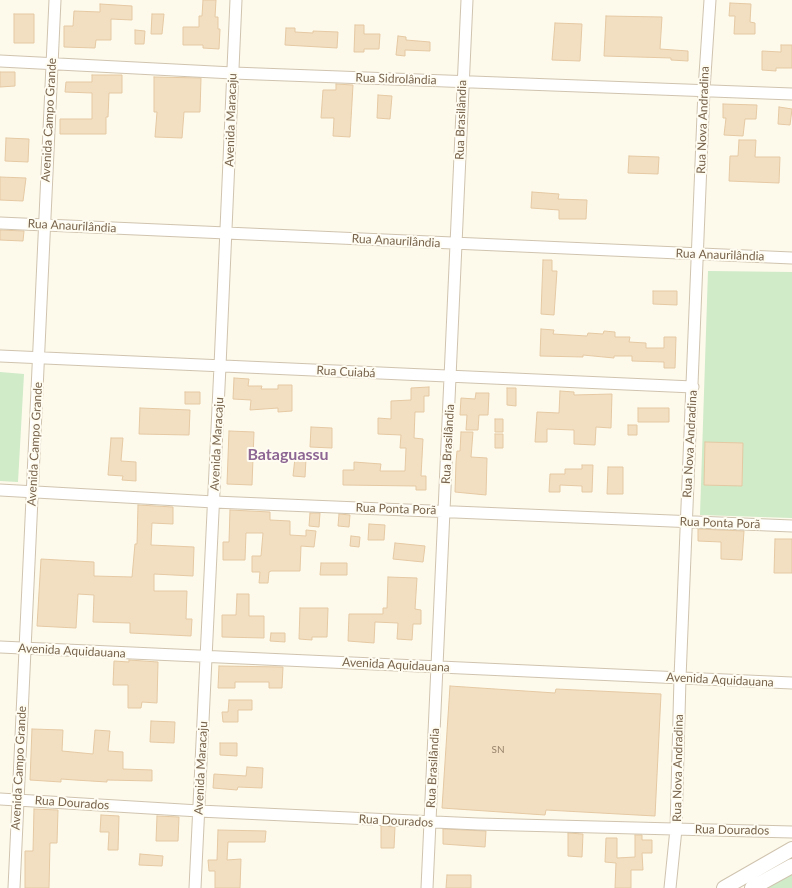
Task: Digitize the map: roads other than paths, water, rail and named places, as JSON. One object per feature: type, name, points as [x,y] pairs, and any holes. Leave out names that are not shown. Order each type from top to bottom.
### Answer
[{"type":"street","name":"Avenida Campo Grande","points":[[14,888],[55,0]]},
{"type":"street","name":"Avenida Maracaju","points":[[195,888],[236,0]]},
{"type":"street","name":"Rua Brasilândia","points":[[427,888],[467,0]]},
{"type":"street","name":"Rua Nova Andradina","points":[[670,888],[676,829],[680,678],[699,254],[704,90],[710,0]]},
{"type":"street","name":"Rua Sidrolândia","points":[[0,61],[233,73],[792,94]]},
{"type":"street","name":"Rua Anaurilândia","points":[[0,223],[792,258]]},
{"type":"street","name":"Rua Cuiabá","points":[[0,356],[693,387]]},
{"type":"street","name":"Rua Ponta Porã","points":[[0,490],[214,502],[792,526]]},
{"type":"street","name":"Avenida Aquidauana","points":[[0,647],[792,683]]},
{"type":"street","name":"Rua Dourados","points":[[0,799],[199,811],[430,822],[792,832]]},
{"type":"street","points":[[724,888],[792,849]]},
{"type":"street","points":[[752,888],[792,866]]},
{"type":"district","name":"Bataguassu","points":[[288,455]]}]
